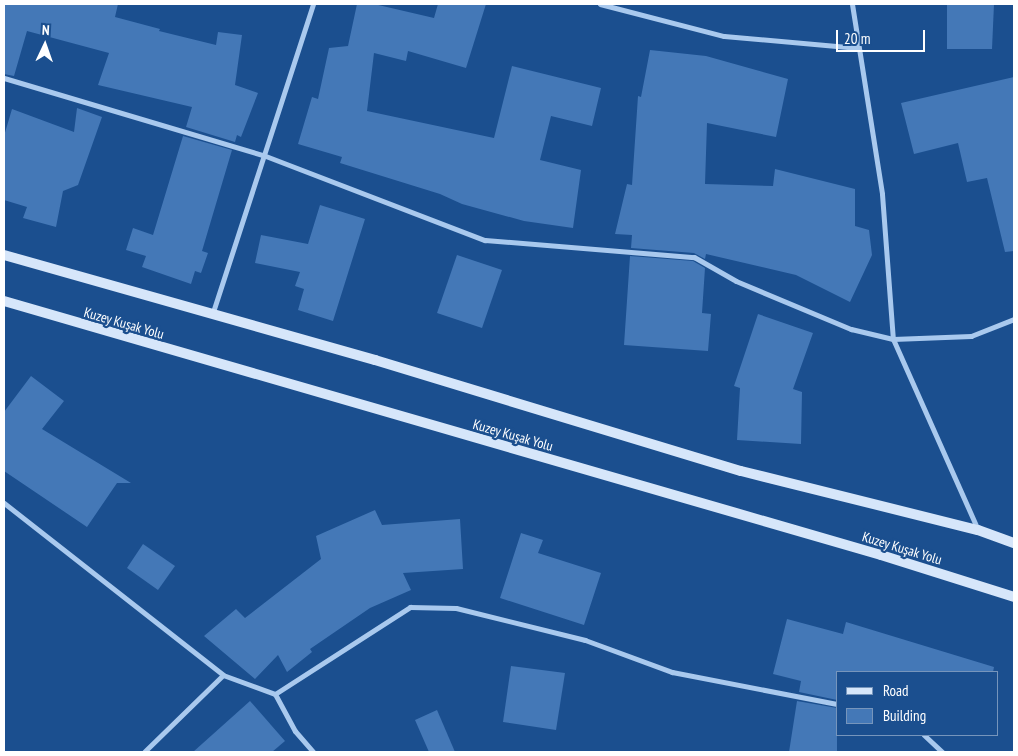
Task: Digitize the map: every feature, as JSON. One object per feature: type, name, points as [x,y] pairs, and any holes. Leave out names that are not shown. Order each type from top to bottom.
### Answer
[{"type":"main road","points":[[4,254],[212,315],[394,365],[741,471],[978,530],[1014,543]]},
{"type":"main road","name":"Kuzey Kuşak Yolu","points":[[4,301],[881,555],[1014,598]]},
{"type":"street","points":[[212,315],[313,4]]},
{"type":"street","points":[[600,4],[724,36],[858,48]]},
{"type":"street","points":[[852,4],[882,194],[893,339],[978,530]]},
{"type":"street","points":[[4,78],[263,155],[485,240],[694,257],[736,281],[851,329],[893,339],[971,336],[1014,319]]},
{"type":"street","points":[[4,503],[223,675],[275,694],[295,731],[313,752]]},
{"type":"street","points":[[275,694],[410,607],[456,608],[585,640],[672,672],[836,704]]},
{"type":"street","points":[[144,752],[223,675]]},
{"type":"street","points":[[925,736],[942,752]]},
{"type":"building","points":[[4,4],[118,4],[115,17],[160,29],[159,31],[216,45],[218,32],[242,35],[235,85],[258,93],[241,137],[237,135],[235,142],[186,127],[192,107],[98,85],[109,53],[27,31],[14,76],[4,74]]},
{"type":"building","points":[[357,4],[374,4],[434,18],[438,4],[486,4],[466,68],[408,51],[406,61],[374,53],[367,111],[494,138],[512,66],[601,88],[592,126],[551,116],[540,160],[581,170],[573,228],[524,221],[462,204],[440,194],[340,163],[342,157],[298,144],[312,97],[318,99],[329,48],[348,46]]},
{"type":"building","points":[[947,4],[994,4],[992,49],[947,49]]},
{"type":"building","points":[[650,50],[706,56],[788,79],[776,137],[707,123],[705,184],[773,186],[775,169],[855,189],[855,226],[869,230],[872,255],[850,302],[796,275],[706,254],[705,259],[694,253],[631,248],[632,235],[615,234],[627,184],[632,185],[638,96],[641,97]]},
{"type":"building","points":[[1014,77],[1014,251],[1005,252],[987,178],[967,182],[958,143],[914,154],[901,103]]},
{"type":"building","points":[[77,108],[102,117],[78,185],[63,191],[56,227],[23,218],[27,207],[4,200],[4,136],[12,109],[74,132]]},
{"type":"building","points":[[183,136],[232,150],[202,251],[208,253],[201,273],[195,271],[191,284],[142,267],[146,256],[126,250],[133,228],[153,235]]},
{"type":"building","points":[[320,205],[365,219],[333,321],[298,310],[304,289],[295,286],[300,272],[255,263],[261,235],[308,244]]},
{"type":"building","points":[[457,255],[502,270],[482,328],[437,313]]},
{"type":"building","points":[[630,256],[693,261],[705,268],[702,313],[711,314],[708,351],[624,345]]},
{"type":"building","points":[[758,314],[813,333],[793,389],[802,392],[801,444],[737,440],[740,388],[734,386]]},
{"type":"building","points":[[31,376],[64,401],[42,429],[131,483],[117,483],[87,527],[4,471],[4,412]]},
{"type":"building","points":[[375,510],[382,525],[460,519],[463,569],[403,573],[411,590],[370,608],[310,649],[312,652],[287,672],[278,655],[255,679],[204,636],[236,609],[245,618],[321,559],[316,536]]},
{"type":"building","points":[[521,533],[543,540],[538,553],[601,573],[584,625],[500,598]]},
{"type":"building","points":[[143,544],[175,566],[158,590],[127,568]]},
{"type":"building","points":[[787,619],[843,634],[846,622],[994,667],[993,671],[836,671],[836,700],[799,692],[801,681],[773,674]]},
{"type":"building","points":[[511,666],[565,673],[556,730],[503,722]]},
{"type":"building","points":[[250,701],[285,741],[272,752],[193,752]]},
{"type":"building","points":[[797,701],[836,708],[837,752],[789,752]]},
{"type":"building","points":[[437,710],[455,752],[429,752],[415,720]]}]
